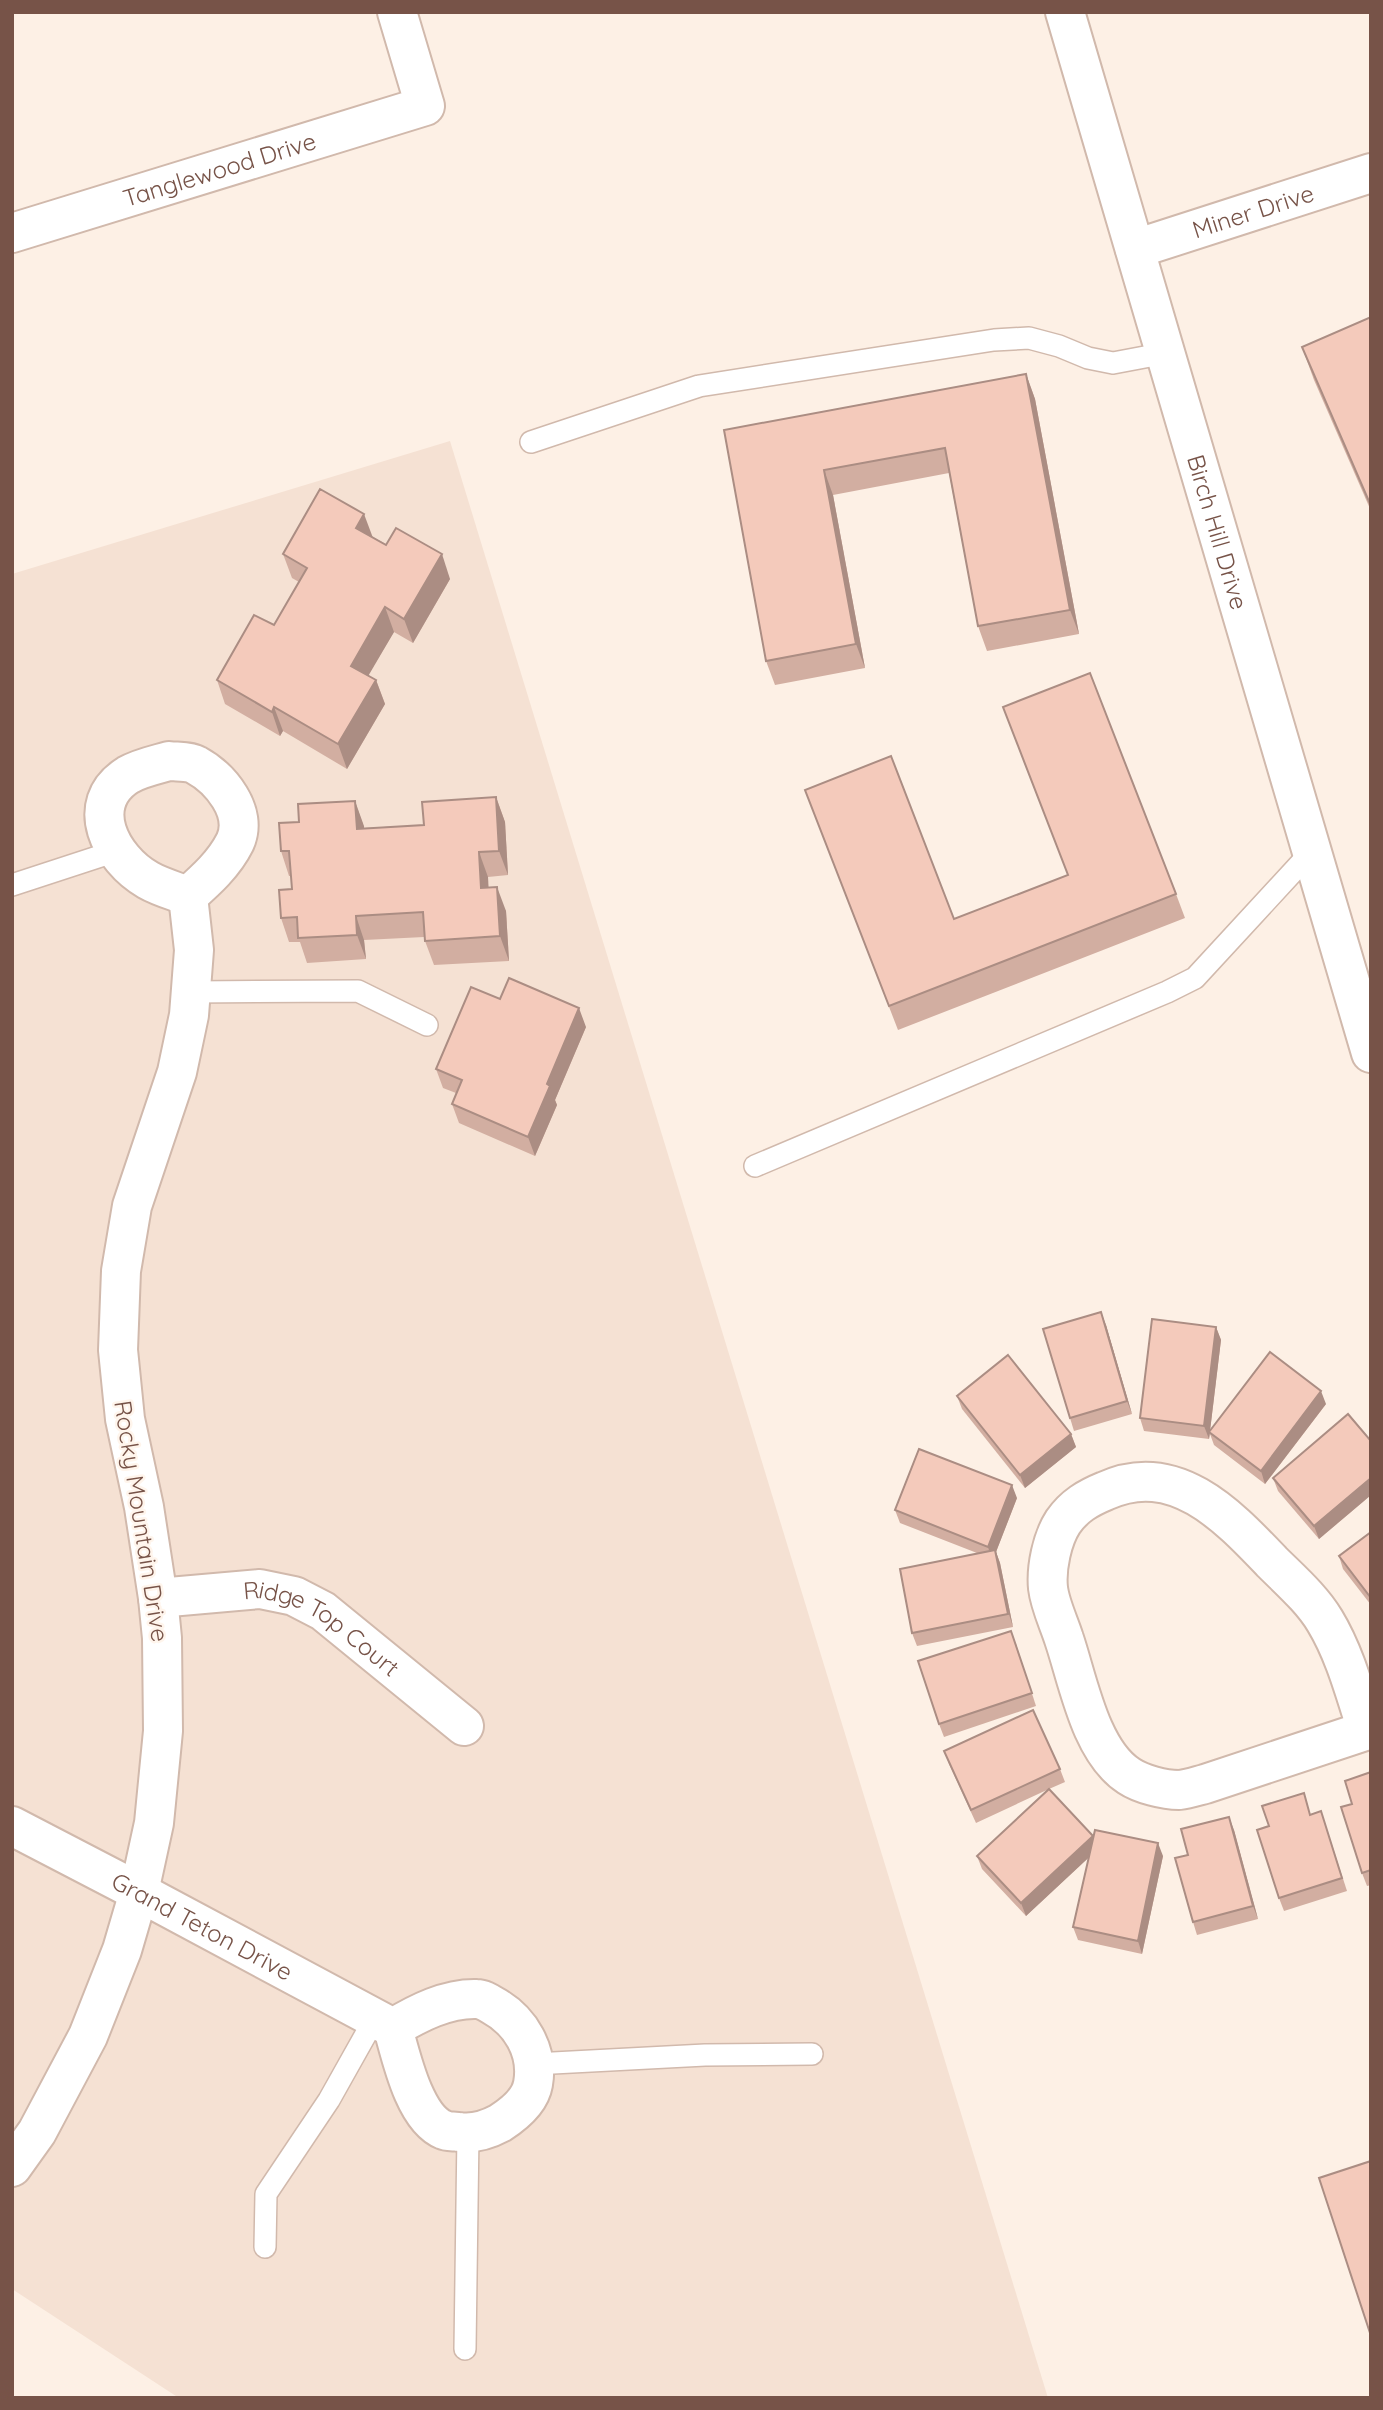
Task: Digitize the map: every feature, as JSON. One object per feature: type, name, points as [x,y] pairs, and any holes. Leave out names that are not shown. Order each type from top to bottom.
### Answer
[{"type":"street","name":"Tanglewood Drive","points":[[12,233],[425,106],[397,12]]},
{"type":"street","name":"Birch Hill Drive","points":[[1065,12],[1371,1053]]},
{"type":"street","name":"Miner Drive","points":[[1135,249],[1371,173]]},
{"type":"street","points":[[169,761],[193,763],[216,780],[232,799],[238,815],[237,839],[222,863],[188,896],[148,880],[131,868],[116,851],[104,826],[104,808],[112,790],[127,775],[169,761]]},
{"type":"street","name":"Rocky Mountain Drive","points":[[12,2167],[37,2132],[88,2036],[121,1950],[139,1892],[154,1824],[163,1731],[159,1598],[144,1507],[125,1419],[118,1350],[121,1271],[132,1206],[177,1072],[189,1015],[194,950],[188,896]]},
{"type":"street","points":[[1142,1482],[1171,1484],[1206,1500],[1239,1527],[1325,1620],[1343,1657],[1369,1729],[1205,1784],[1179,1790],[1155,1786],[1128,1776],[1107,1755],[1093,1730],[1048,1589],[1051,1553],[1063,1523],[1083,1500],[1115,1486],[1142,1482]]},
{"type":"street","name":"Ridge Top Court","points":[[159,1598],[260,1589],[294,1596],[323,1611],[464,1726]]},
{"type":"street","name":"Grand Teton Drive","points":[[12,1826],[384,2023]]},
{"type":"street","points":[[480,1998],[500,2009],[519,2026],[530,2046],[534,2064],[529,2096],[512,2115],[489,2129],[468,2133],[442,2130],[424,2113],[384,2023],[456,2002],[480,1998]]},
{"type":"lane","points":[[531,442],[699,386],[994,340],[1029,338],[1088,358],[1113,363],[1166,353]]},
{"type":"lane","points":[[755,1166],[1195,978],[1313,850]]},
{"type":"lane","points":[[12,885],[116,851]]},
{"type":"lane","points":[[191,992],[358,991],[427,1025]]},
{"type":"lane","points":[[265,2247],[266,2194],[384,2023]]},
{"type":"lane","points":[[534,2064],[705,2055],[812,2054]]},
{"type":"lane","points":[[465,2350],[468,2133]]},
{"type":"shaded area","points":[[450,441],[1048,2398],[179,2398],[12,2289],[12,574]]},
{"type":"building","points":[[1371,317],[1371,506],[1302,347]]},
{"type":"building","points":[[1026,374],[1070,610],[978,626],[945,448],[824,470],[856,644],[766,661],[724,430]]},
{"type":"building","points":[[320,489],[364,514],[356,528],[386,545],[396,528],[442,554],[404,619],[385,607],[351,666],[376,680],[338,744],[274,707],[272,712],[217,680],[254,615],[274,625],[307,568],[283,554]]},
{"type":"building","points":[[1090,673],[1176,894],[889,1006],[805,790],[891,756],[954,919],[1068,875],[1003,707]]},
{"type":"building","points":[[496,797],[499,851],[479,852],[481,888],[497,887],[500,936],[425,941],[423,912],[356,916],[357,935],[298,938],[297,917],[281,918],[279,890],[292,889],[289,851],[281,851],[279,823],[299,822],[298,804],[355,801],[357,829],[424,825],[422,802]]},
{"type":"building","points":[[509,978],[579,1008],[528,1137],[452,1104],[462,1080],[436,1069],[471,987],[500,999]]},
{"type":"building","points":[[1101,1312],[1127,1401],[1070,1418],[1043,1329]]},
{"type":"building","points":[[1152,1319],[1216,1327],[1204,1426],[1140,1418]]},
{"type":"building","points":[[1270,1352],[1321,1391],[1261,1471],[1209,1432]]},
{"type":"building","points":[[1008,1355],[1071,1434],[1020,1475],[957,1396]]},
{"type":"building","points":[[1348,1414],[1371,1441],[1371,1478],[1314,1526],[1273,1478]]},
{"type":"building","points":[[919,1449],[1012,1485],[988,1547],[895,1510]]},
{"type":"building","points":[[1371,1532],[1371,1598],[1339,1556]]},
{"type":"building","points":[[995,1550],[1008,1614],[912,1633],[900,1569]]},
{"type":"building","points":[[1011,1631],[1032,1693],[939,1724],[918,1661]]},
{"type":"building","points":[[1033,1710],[1060,1769],[971,1810],[944,1751]]},
{"type":"building","points":[[1371,1772],[1371,1870],[1362,1873],[1341,1807],[1352,1804],[1345,1781]]},
{"type":"building","points":[[1049,1789],[1093,1836],[1021,1903],[977,1856]]},
{"type":"building","points":[[1304,1793],[1310,1815],[1321,1811],[1342,1878],[1279,1898],[1257,1830],[1269,1826],[1262,1806]]},
{"type":"building","points":[[1229,1817],[1253,1906],[1193,1922],[1175,1858],[1188,1855],[1181,1829]]},
{"type":"building","points":[[1095,1830],[1158,1843],[1138,1941],[1073,1927]]},
{"type":"building","points":[[1371,2161],[1371,2336],[1319,2178]]}]
